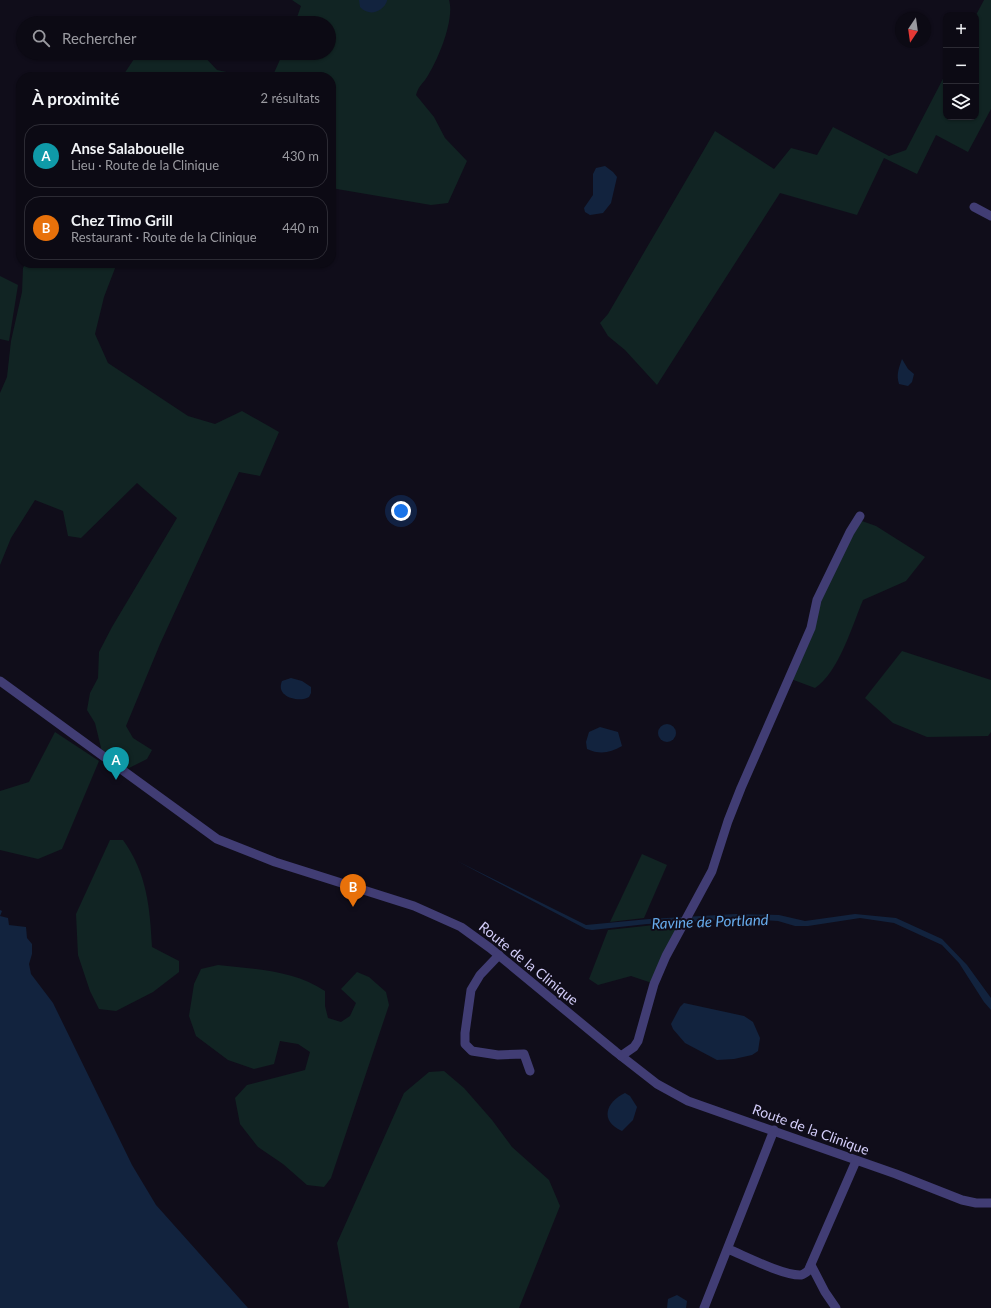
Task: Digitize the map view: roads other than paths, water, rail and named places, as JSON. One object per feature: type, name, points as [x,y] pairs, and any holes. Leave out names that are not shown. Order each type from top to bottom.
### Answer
[{"type":"street","points":[[974,208],[991,216]]},
{"type":"street","points":[[621,1056],[634,1047],[638,1041],[654,984],[668,950],[690,913],[712,871],[741,788],[810,628],[818,600],[850,532],[860,516]]},
{"type":"street","name":"Route de la Clinique","points":[[0,681],[208,834],[238,848],[275,862],[431,913],[465,930],[499,955],[657,1084],[688,1101],[774,1130],[962,1200],[976,1203],[991,1203]]},
{"type":"street","points":[[499,955],[480,975],[471,990],[464,1033],[465,1044],[472,1051],[498,1055],[524,1054],[530,1071]]},
{"type":"street","points":[[704,1308],[774,1130]]},
{"type":"street","points":[[728,1249],[795,1274],[805,1274],[811,1265],[856,1161]]},
{"type":"street","points":[[811,1265],[825,1292],[836,1308]]},
{"type":"water","points":[[359,0],[387,1],[379,10],[375,12],[367,12],[360,7]]},
{"type":"water","points":[[605,166],[617,177],[611,203],[603,213],[590,215],[585,212],[584,208],[593,195],[593,174],[596,168]]},
{"type":"water","points":[[902,359],[908,369],[914,374],[912,382],[908,386],[899,384],[898,380],[898,371]]},
{"type":"water","points":[[291,678],[302,681],[311,687],[309,697],[305,699],[294,699],[285,695],[281,687],[282,681]]},
{"type":"water","points":[[663,724],[671,724],[676,729],[674,740],[671,742],[663,742],[658,737],[658,729]]},
{"type":"water","points":[[600,727],[618,732],[622,746],[601,753],[587,749],[586,742],[589,732]]},
{"type":"water","points":[[457,861],[586,925],[649,919],[736,914],[779,915],[805,921],[855,914],[896,918],[942,939],[967,965],[991,998],[991,1010],[984,1002],[959,963],[942,945],[894,923],[860,918],[808,926],[795,926],[778,921],[744,919],[647,924],[592,930],[586,929]]},
{"type":"water","points":[[0,916],[8,918],[9,925],[26,927],[27,938],[32,944],[32,954],[29,964],[31,974],[53,1003],[132,1165],[156,1205],[248,1308],[0,1308]]},
{"type":"water","points":[[684,1003],[744,1016],[753,1022],[760,1038],[758,1051],[752,1055],[734,1059],[717,1060],[685,1043],[673,1029],[671,1024],[680,1007]]},
{"type":"water","points":[[625,1093],[630,1096],[637,1107],[633,1120],[622,1131],[610,1122],[608,1112],[613,1101]]},
{"type":"water","points":[[677,1295],[687,1301],[686,1308],[667,1308],[668,1299]]},
{"type":"place","name":"Anse Salabouelle","points":[[116,780]]},
{"type":"place","name":"Chez Timo Grill","points":[[353,907]]},
{"type":"water label","name":"Ravine de Portland","points":[[710,921]]}]
